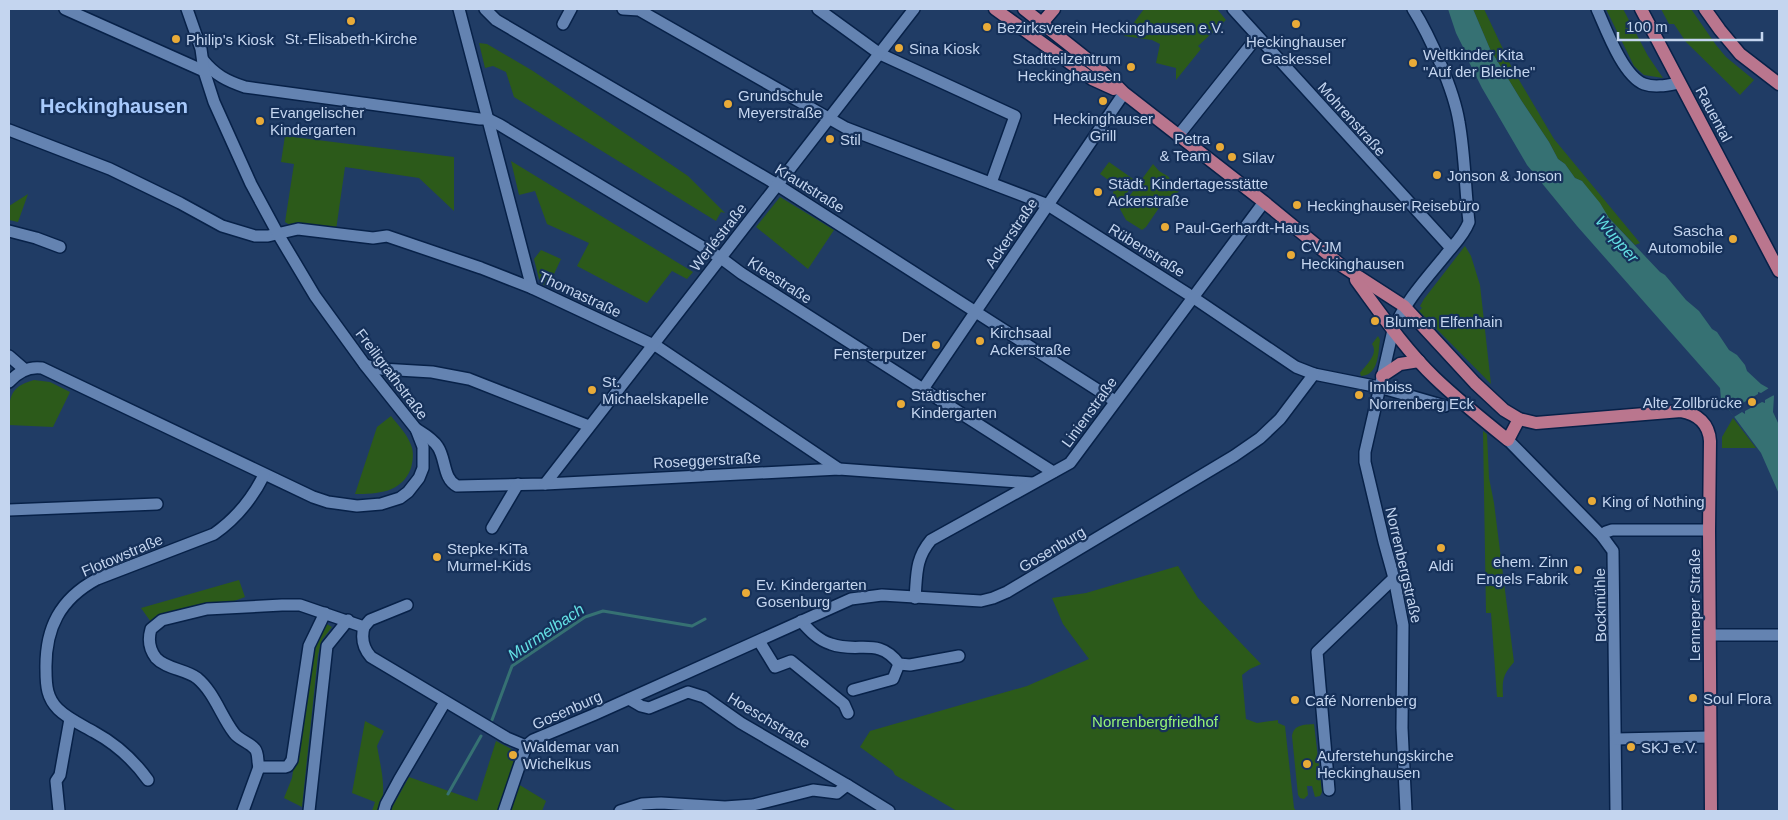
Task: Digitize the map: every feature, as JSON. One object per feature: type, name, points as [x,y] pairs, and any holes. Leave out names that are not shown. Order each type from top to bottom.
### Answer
[{"type":"main road","points":[[995,9],[1092,78],[1124,93]]},
{"type":"main road","points":[[1024,9],[1100,70],[1124,93],[1264,202],[1352,274],[1404,306],[1475,383],[1504,410],[1519,419],[1508,440],[1436,379],[1419,361],[1393,330],[1352,274]]},
{"type":"main road","points":[[1032,35],[1054,9]]},
{"type":"main road","points":[[1641,9],[1679,83]]},
{"type":"main road","points":[[1705,9],[1740,54],[1779,84]]},
{"type":"main road","name":"Rauental","points":[[1679,83],[1779,271]]},
{"type":"main road","points":[[1381,381],[1400,364],[1419,361]]},
{"type":"main road","name":"Lenneper Straße","points":[[1519,419],[1536,423],[1685,412],[1702,420],[1710,436],[1710,738],[1712,811]]},
{"type":"street","points":[[65,9],[203,66],[220,77],[245,87],[488,119]]},
{"type":"street","name":"Freiligrathstraße","points":[[24,369],[35,367],[52,373],[313,498],[328,502],[357,506],[391,502],[400,498],[415,485],[423,468],[423,448],[416,429],[365,365],[315,296],[278,234],[227,133],[203,66],[201,49],[187,9]]},
{"type":"street","points":[[459,9],[532,288]]},
{"type":"street","name":"Krautstraße","points":[[485,9],[496,20],[778,185],[1115,401]]},
{"type":"street","points":[[562,24],[571,9]]},
{"type":"street","points":[[623,9],[639,9]]},
{"type":"street","name":"Rübenstraße","points":[[639,9],[846,128],[1048,205],[1194,298],[1296,367],[1314,374],[1381,381],[1445,406]]},
{"type":"street","points":[[818,9],[880,54],[1015,116],[991,183]]},
{"type":"street","name":"Werléstraße","points":[[545,484],[914,9]]},
{"type":"street","name":"Mohrenstraße","points":[[1233,9],[1451,248]]},
{"type":"street","name":"Norrenbergstraße","points":[[1406,811],[1402,728],[1404,625],[1365,462],[1365,452],[1393,330],[1404,306],[1465,233],[1469,222],[1459,123],[1454,99],[1429,39],[1413,9]]},
{"type":"street","name":"Rauental","points":[[1597,9],[1620,57],[1631,75],[1645,84],[1655,86],[1679,83]]},
{"type":"street","points":[[1178,136],[1257,37]]},
{"type":"street","name":"Ackerstraße","points":[[923,389],[1124,93]]},
{"type":"street","name":"Kleestraße","points":[[488,119],[516,133],[721,258],[749,278],[1053,472]]},
{"type":"street","name":"Thomastraße","points":[[9,130],[110,168],[222,226],[255,236],[268,236],[298,229],[372,238],[387,236],[482,268],[532,288],[652,344],[839,469]]},
{"type":"street","name":"Linienstraße","points":[[915,598],[918,562],[931,540],[1070,463],[1264,202]]},
{"type":"street","points":[[9,231],[60,247]]},
{"type":"street","points":[[9,356],[24,369],[9,382]]},
{"type":"street","points":[[365,365],[381,369],[432,372],[470,379],[589,426]]},
{"type":"street","name":"Gosenburg","points":[[364,626],[362,633],[363,642],[366,651],[371,657],[444,702],[507,738],[526,746],[534,740],[850,599],[882,595],[981,600],[993,598],[1007,592],[1234,456],[1260,438],[1280,419],[1314,374]]},
{"type":"street","name":"Roseggerstraße","points":[[416,429],[439,448],[450,481],[457,486],[545,484],[839,469],[1032,483]]},
{"type":"street","name":"Bockmühle","points":[[1508,440],[1602,536],[1614,551],[1616,811]]},
{"type":"street","name":"Flotowstraße","points":[[148,780],[125,753],[70,718],[53,704],[46,684],[48,637],[56,616],[65,604],[84,586],[97,579],[214,534],[227,526],[250,500],[264,475]]},
{"type":"street","points":[[492,528],[518,484]]},
{"type":"street","points":[[9,510],[158,504]]},
{"type":"street","points":[[1602,536],[1612,530],[1709,530]]},
{"type":"street","points":[[1329,790],[1316,652],[1394,578]]},
{"type":"street","points":[[243,811],[259,768],[257,752],[235,734],[204,684],[196,677],[182,670],[163,664],[152,652],[149,643],[151,629],[162,620],[207,609],[282,605],[300,605],[364,626],[370,620],[407,605]]},
{"type":"street","points":[[259,768],[285,767],[292,760],[309,646],[325,612]]},
{"type":"street","points":[[309,811],[327,646],[348,620]]},
{"type":"street","points":[[801,621],[811,632],[832,645],[846,647],[874,646],[895,658],[899,664]]},
{"type":"street","points":[[1710,635],[1779,635]]},
{"type":"street","points":[[759,640],[775,667],[790,661],[844,704],[848,712]]},
{"type":"street","points":[[899,664],[910,665],[959,656]]},
{"type":"street","points":[[853,690],[893,679],[899,664]]},
{"type":"street","name":"Hoeschstraße","points":[[629,698],[641,706],[649,708],[688,692],[699,694],[741,723],[889,811]]},
{"type":"street","points":[[384,811],[398,780],[444,702]]},
{"type":"street","points":[[59,811],[56,781],[60,775],[70,718]]},
{"type":"street","points":[[1616,739],[1710,738]]},
{"type":"street","points":[[504,811],[526,746]]},
{"type":"street","points":[[621,811],[642,804],[661,803],[724,807],[753,804],[813,790],[837,793],[848,785]]},
{"type":"green space","points":[[1144,9],[1217,9],[1226,20],[1198,46],[1201,49],[1176,80],[1176,68],[1156,63],[1160,44],[1152,40],[1124,36]]},
{"type":"green space","points":[[1473,9],[1484,9],[1512,68],[1554,139],[1640,243],[1635,245],[1610,219],[1582,181],[1575,178],[1565,164],[1558,159],[1490,49]]},
{"type":"green space","points":[[1606,9],[1623,9],[1648,56],[1663,78],[1644,75],[1634,66]]},
{"type":"green space","points":[[1661,9],[1691,9],[1726,57],[1754,80],[1740,95],[1686,42],[1674,24],[1669,24]]},
{"type":"green space","points":[[479,43],[487,44],[533,71],[688,176],[725,213],[721,212],[716,221],[514,97],[506,72],[493,66],[485,68]]},
{"type":"green space","points":[[285,136],[454,157],[454,211],[419,178],[345,167],[336,230],[290,225],[285,222],[294,164],[281,162]]},
{"type":"green space","points":[[511,161],[693,272],[687,279],[672,271],[647,303],[577,266],[589,243],[547,224],[535,191],[519,195]]},
{"type":"green space","points":[[1109,162],[1136,181],[1117,206],[1113,192],[1117,186],[1100,174]]},
{"type":"green space","points":[[1153,164],[1159,171],[1169,177],[1171,185],[1179,191],[1173,197],[1167,196],[1142,230],[1126,220],[1120,209]]},
{"type":"green space","points":[[28,194],[18,222],[9,220],[9,206]]},
{"type":"green space","points":[[780,197],[834,230],[808,269],[756,227]]},
{"type":"green space","points":[[1465,246],[1471,256],[1480,285],[1491,384],[1419,311],[1422,308],[1420,306],[1424,299]]},
{"type":"green space","points":[[541,250],[561,259],[548,287],[540,283],[534,259]]},
{"type":"green space","points":[[1378,336],[1380,340],[1378,357],[1374,368],[1367,375],[1361,376],[1360,373],[1373,355],[1374,348],[1372,344]]},
{"type":"green space","points":[[34,380],[50,382],[70,392],[53,427],[9,425],[11,396],[19,387]]},
{"type":"green space","points":[[391,416],[405,433],[411,445],[413,457],[411,468],[402,483],[395,487],[380,492],[355,494],[377,427]]},
{"type":"green space","points":[[1733,418],[1756,448],[1722,448],[1722,437]]},
{"type":"green space","points":[[1483,431],[1487,434],[1489,478],[1494,503],[1514,662],[1504,678],[1503,697],[1497,697],[1491,613],[1486,613]]},
{"type":"green space","name":"Norrenbergfriedhof","points":[[1178,566],[1198,598],[1261,664],[1242,675],[1246,719],[1257,723],[1278,720],[1278,723],[1285,726],[1294,808],[1296,811],[957,811],[895,775],[893,771],[860,747],[870,731],[1027,686],[1089,659],[1063,624],[1052,598],[1086,593]]},
{"type":"green space","points":[[239,580],[245,597],[224,605],[156,617],[151,622],[141,608]]},
{"type":"green space","points":[[325,623],[332,627],[322,640],[318,655],[302,807],[284,798],[292,778],[311,651]]},
{"type":"green space","points":[[365,721],[384,731],[377,746],[383,787],[380,811],[372,811],[375,802],[352,793]]},
{"type":"green space","points":[[1314,724],[1322,792],[1320,796],[1315,797],[1312,786],[1307,786],[1308,795],[1304,799],[1298,795],[1292,736],[1297,727]]},
{"type":"green space","points":[[496,741],[517,752],[500,809],[505,811],[390,811],[409,777],[477,801]]},
{"type":"green space","points":[[518,784],[546,801],[542,811],[509,811]]},
{"type":"water","name":"Wupper","points":[[1448,9],[1473,9],[1490,49],[1558,159],[1565,164],[1575,178],[1582,181],[1600,203],[1609,218],[1665,275],[1686,300],[1699,311],[1729,350],[1737,355],[1745,365],[1747,371],[1768,388],[1774,396],[1773,412],[1779,425],[1779,494],[1761,453],[1721,399],[1720,388],[1577,226],[1527,165],[1482,88],[1462,48]]},
{"type":"pier","name":"Alte Zollbrücke","points":[[1769,388],[1774,395],[1765,400],[1765,403],[1762,402],[1745,411],[1745,414],[1742,412],[1734,417],[1729,410],[1758,394],[1758,392],[1761,393]]},
{"type":"waterway","name":"Murmelbach","points":[[492,720],[512,666],[585,617],[603,611],[692,626],[705,619]]},
{"type":"waterway","name":"Murmelbach","points":[[448,794],[481,736]]},
{"type":"place","name":"St.-Elisabeth-Kirche","points":[[351,21]]},
{"type":"place","name":"Heckinghauser Gaskessel","points":[[1296,24]]},
{"type":"place","name":"Bezirksverein Heckinghausen e.V.","points":[[987,27]]},
{"type":"place","name":"Philip's Kiosk","points":[[176,39]]},
{"type":"place","name":"Sina Kiosk","points":[[899,48]]},
{"type":"place","name":"Weltkinder Kita \"Auf der Bleiche\"","points":[[1413,63]]},
{"type":"place","name":"Stadtteilzentrum Heckinghausen","points":[[1131,67]]},
{"type":"place","name":"Heckinghauser Grill","points":[[1103,101]]},
{"type":"place","name":"Grundschule Meyerstraße","points":[[728,104]]},
{"type":"place","name":"Evangelischer Kindergarten","points":[[260,121]]},
{"type":"place","name":"Stil","points":[[830,139]]},
{"type":"place","name":"Petra & Team","points":[[1220,147]]},
{"type":"place","name":"Silav","points":[[1232,157]]},
{"type":"place","name":"Jonson & Jonson","points":[[1437,175]]},
{"type":"place","name":"Städt. Kindertagesstätte Ackerstraße","points":[[1098,192]]},
{"type":"place","name":"Heckinghauser Reisebüro","points":[[1297,205]]},
{"type":"place","name":"Paul-Gerhardt-Haus","points":[[1165,227]]},
{"type":"place","name":"Sascha Automobile","points":[[1733,239]]},
{"type":"place","name":"CVJM Heckinghausen","points":[[1291,255]]},
{"type":"place","name":"Blumen Elfenhain","points":[[1375,321]]},
{"type":"place","name":"Kirchsaal Ackerstraße","points":[[980,341]]},
{"type":"place","name":"Der Fensterputzer","points":[[936,345]]},
{"type":"place","name":"St. Michaelskapelle","points":[[592,390]]},
{"type":"place","name":"Imbiss Norrenberg Eck","points":[[1359,395]]},
{"type":"place","name":"Alte Zollbrücke","points":[[1752,402]]},
{"type":"place","name":"Städtischer Kindergarten","points":[[901,404]]},
{"type":"place","name":"King of Nothing","points":[[1592,501]]},
{"type":"place","name":"Aldi","points":[[1441,548]]},
{"type":"place","name":"Stepke-KiTa Murmel-Kids","points":[[437,557]]},
{"type":"place","name":"ehem. Zinn Engels Fabrik","points":[[1578,570]]},
{"type":"place","name":"Ev. Kindergarten Gosenburg","points":[[746,593]]},
{"type":"place","name":"Soul Flora","points":[[1693,698]]},
{"type":"place","name":"Café Norrenberg","points":[[1295,700]]},
{"type":"place","name":"SKJ e.V.","points":[[1631,747]]},
{"type":"place","name":"Waldemar van Wichelkus","points":[[513,755]]},
{"type":"place","name":"Auferstehungskirche Heckinghausen","points":[[1307,764]]},
{"type":"district","name":"Heckinghausen","points":[[114,106]]}]
